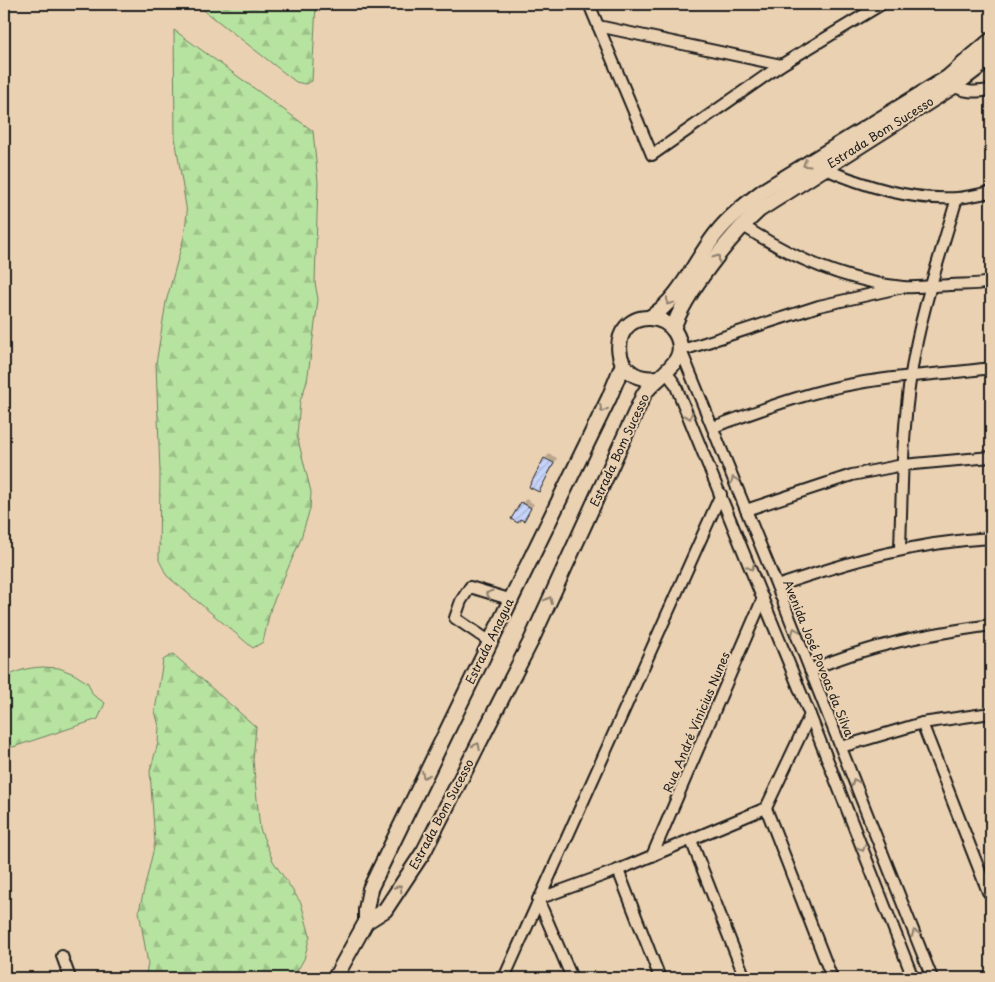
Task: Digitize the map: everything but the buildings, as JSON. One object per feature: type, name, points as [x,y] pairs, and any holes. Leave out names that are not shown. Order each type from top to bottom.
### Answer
[{"type":"main road","name":"Estrada Bom Sucesso","points":[[649,318],[664,310],[734,233],[772,200],[950,82],[991,40]]},
{"type":"main road","name":"Estrada Bom Sucesso","points":[[673,329],[692,281],[717,233],[747,203],[763,191],[991,58]]},
{"type":"main road","points":[[649,318],[662,321],[673,329],[680,348]]},
{"type":"main road","name":"Estrada Anagua","points":[[336,978],[366,922],[370,888],[509,599],[609,398],[623,364],[618,351],[624,330],[635,321],[649,318]]},
{"type":"main road","name":"Estrada Bom Sucesso","points":[[366,922],[384,910],[424,851],[531,640],[644,394],[678,358],[680,348]]},
{"type":"main road","points":[[623,364],[634,375],[642,378],[662,375]]},
{"type":"street","points":[[589,4],[652,155],[781,65],[882,4]]},
{"type":"street","points":[[598,26],[781,65]]},
{"type":"street","points":[[950,82],[972,92],[991,90]]},
{"type":"street","points":[[822,168],[844,178],[890,191],[925,197],[957,198],[991,192]]},
{"type":"street","points":[[900,549],[903,464],[911,375],[930,286],[957,198]]},
{"type":"street","points":[[742,225],[772,244],[832,271],[903,287]]},
{"type":"street","points":[[680,348],[819,306],[903,287],[991,282]]},
{"type":"street","name":"Avenida José Povoas da Silva","points":[[680,348],[777,586],[932,978]]},
{"type":"street","points":[[713,427],[789,400],[857,383],[911,375],[991,368]]},
{"type":"street","points":[[662,375],[675,384],[722,494],[913,978]]},
{"type":"street","points":[[746,510],[852,475],[903,464],[991,457]]},
{"type":"street","points":[[504,978],[722,494]]},
{"type":"street","points":[[777,586],[849,562],[900,549],[991,538]]},
{"type":"street","points":[[489,641],[456,618],[461,601],[470,588],[509,599]]},
{"type":"street","name":"Rua André Vinicius Nunes","points":[[652,856],[763,598]]},
{"type":"street","points":[[810,670],[841,657],[878,645],[935,633],[991,625]]},
{"type":"street","points":[[841,747],[922,723],[991,713]]},
{"type":"street","points":[[538,899],[618,870],[766,808],[810,715]]},
{"type":"street","points":[[922,723],[988,892],[991,894]]},
{"type":"street","points":[[766,808],[832,978]]},
{"type":"street","points":[[691,840],[745,978]]},
{"type":"street","points":[[618,870],[660,978]]},
{"type":"street","points":[[884,904],[901,897]]},
{"type":"street","points":[[538,899],[572,978]]},
{"type":"street","points":[[62,956],[70,978]]},
{"type":"green space","points":[[196,4],[316,4],[312,81],[305,84],[296,82]]},
{"type":"green space","points":[[174,30],[313,131],[318,182],[315,283],[318,299],[307,382],[300,401],[297,436],[311,492],[310,509],[300,541],[271,607],[263,642],[253,648],[167,576],[159,560],[160,472],[156,364],[166,302],[184,237],[187,213],[175,137]]},
{"type":"green space","points":[[173,654],[256,727],[253,760],[260,829],[273,861],[301,903],[310,936],[304,959],[293,978],[145,978],[148,964],[139,911],[155,843],[150,771],[158,743],[159,726],[155,711],[163,660]]},
{"type":"green space","points":[[42,667],[59,668],[74,674],[88,683],[93,695],[105,703],[98,719],[13,747],[4,743],[4,680],[22,670]]}]
